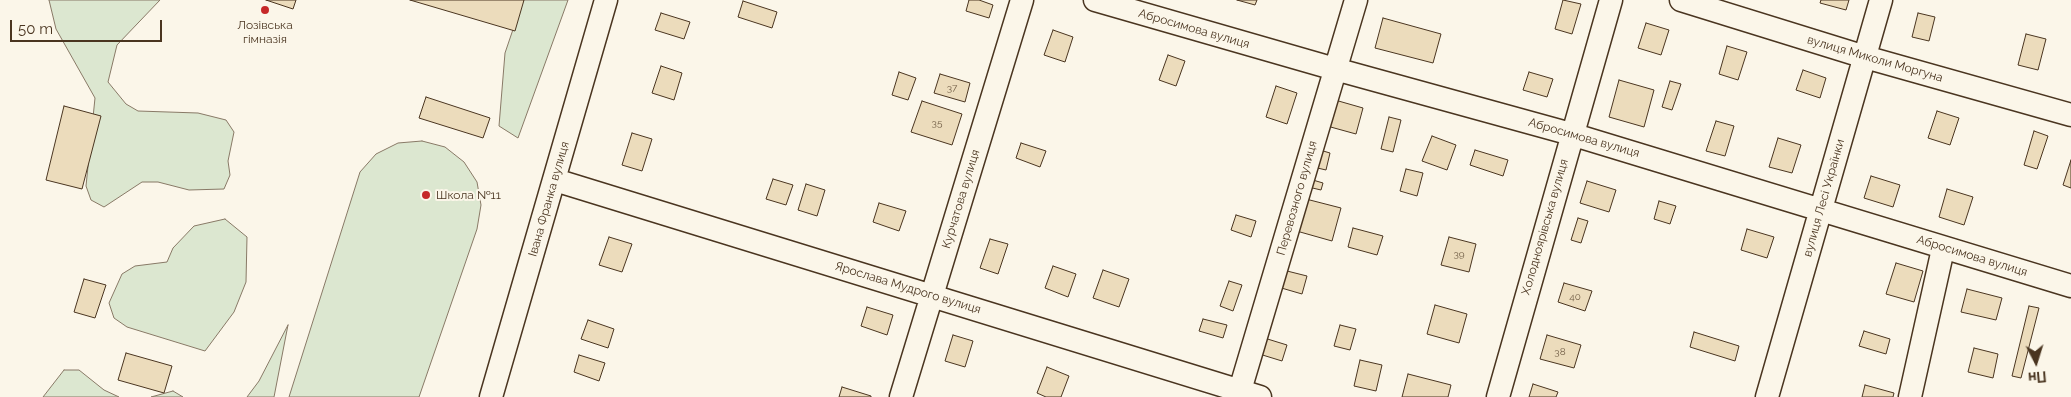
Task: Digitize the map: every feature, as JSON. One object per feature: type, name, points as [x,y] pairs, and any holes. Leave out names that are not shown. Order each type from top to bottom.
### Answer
[{"type":"street","name":"Івана Франка вулиця","points":[[491,397],[606,0]]},
{"type":"street","name":"Курчатова вулиця","points":[[901,397],[1022,0]]},
{"type":"street","name":"Абросимова вулиця","points":[[1095,0],[1335,69],[1572,134],[1820,209],[1943,249],[2071,286]]},
{"type":"street","name":"Перевозного вулиця","points":[[1246,395],[1335,69],[1356,0]]},
{"type":"street","name":"Холодноярівська вулиця","points":[[1498,397],[1611,0]]},
{"type":"street","name":"вулиця Миколи Моргуна","points":[[1681,0],[1865,57],[2071,115]]},
{"type":"street","name":"вулиця Лесі Українки","points":[[1766,397],[1881,0]]},
{"type":"street","name":"Ярослава Мудрого вулиця","points":[[555,180],[1246,395]]},
{"type":"street","points":[[1910,397],[1943,249]]},
{"type":"green space","points":[[49,0],[160,0],[117,45],[108,82],[126,104],[138,111],[198,113],[226,120],[234,132],[228,161],[230,175],[224,189],[189,190],[158,182],[142,182],[104,207],[91,200],[86,186],[95,98],[56,29]]},
{"type":"green space","points":[[523,0],[568,0],[518,138],[499,126],[505,53]]},
{"type":"green space","points":[[422,141],[445,147],[464,162],[477,182],[481,205],[477,229],[419,397],[289,397],[360,172],[376,154],[398,143]]},
{"type":"green space","points":[[225,219],[247,237],[246,282],[234,312],[205,351],[127,327],[114,318],[109,303],[122,274],[135,266],[167,262],[173,248],[194,226]]},
{"type":"green space","points":[[288,325],[274,397],[247,397],[259,381]]},
{"type":"green space","points":[[64,370],[79,370],[104,390],[119,397],[43,397]]},
{"type":"green space","points":[[173,391],[183,397],[151,397]]},
{"type":"building","points":[[266,0],[296,0],[293,9]]},
{"type":"building","points":[[410,0],[524,0],[515,31]]},
{"type":"building","points":[[969,0],[979,0],[993,5],[989,18],[966,11]]},
{"type":"building","points":[[1237,0],[1257,0],[1255,5]]},
{"type":"building","points":[[1563,0],[1581,4],[1572,34],[1555,29]]},
{"type":"building","points":[[1821,0],[1849,0],[1846,10],[1820,3]]},
{"type":"building","points":[[743,1],[777,12],[772,28],[738,17]]},
{"type":"building","points":[[661,13],[690,22],[684,39],[655,30]]},
{"type":"building","points":[[1918,13],[1935,17],[1929,41],[1912,37]]},
{"type":"building","points":[[1383,18],[1441,34],[1433,63],[1375,48]]},
{"type":"building","points":[[1646,23],[1669,30],[1661,55],[1638,48]]},
{"type":"building","points":[[1053,30],[1073,37],[1065,62],[1044,55]]},
{"type":"building","points":[[2026,34],[2046,39],[2038,70],[2018,65]]},
{"type":"building","points":[[1727,46],[1747,52],[1738,80],[1719,74]]},
{"type":"building","points":[[1168,55],[1185,61],[1176,86],[1159,80]]},
{"type":"building","points":[[661,66],[682,73],[674,100],[652,93]]},
{"type":"building","points":[[1803,70],[1826,78],[1820,98],[1796,90]]},
{"type":"building","points":[[899,72],[916,78],[908,100],[892,95]]},
{"type":"building","points":[[1529,72],[1553,79],[1547,97],[1523,90]]},
{"type":"building","points":[[940,74],[970,83],[965,102],[934,93]]},
{"type":"building","points":[[1619,80],[1654,90],[1644,127],[1609,117]]},
{"type":"building","points":[[1670,81],[1681,84],[1672,110],[1662,107]]},
{"type":"building","points":[[1276,86],[1297,93],[1287,124],[1266,117]]},
{"type":"building","points":[[426,97],[490,118],[483,138],[419,118]]},
{"type":"building","points":[[1335,100],[1363,108],[1356,134],[1327,126]]},
{"type":"building","points":[[922,101],[962,114],[952,145],[911,132]]},
{"type":"building","points":[[64,106],[101,116],[82,189],[46,180]]},
{"type":"building","points":[[1937,111],[1959,118],[1950,145],[1928,138]]},
{"type":"building","points":[[1389,117],[1401,120],[1393,152],[1381,149]]},
{"type":"building","points":[[1716,121],[1734,126],[1725,156],[1706,151]]},
{"type":"building","points":[[2034,131],[2048,136],[2037,169],[2024,165]]},
{"type":"building","points":[[632,133],[652,139],[642,171],[622,165]]},
{"type":"building","points":[[1432,136],[1456,145],[1447,170],[1422,161]]},
{"type":"building","points":[[1778,138],[1801,145],[1792,173],[1769,167]]},
{"type":"building","points":[[1021,143],[1046,151],[1040,167],[1016,158]]},
{"type":"building","points":[[1313,148],[1330,153],[1326,170],[1309,166]]},
{"type":"building","points":[[1475,150],[1508,160],[1503,176],[1470,165]]},
{"type":"building","points":[[2071,160],[2071,188],[2063,185]]},
{"type":"building","points":[[1406,169],[1423,173],[1417,196],[1400,191]]},
{"type":"building","points":[[1871,176],[1900,185],[1893,207],[1864,198]]},
{"type":"building","points":[[1306,178],[1323,183],[1321,190],[1304,186]]},
{"type":"building","points":[[773,179],[793,185],[786,205],[766,199]]},
{"type":"building","points":[[1587,181],[1616,190],[1609,212],[1580,203]]},
{"type":"building","points":[[806,184],[825,190],[817,216],[798,210]]},
{"type":"building","points":[[1947,189],[1973,197],[1964,225],[1939,217]]},
{"type":"building","points":[[1302,198],[1341,208],[1332,241],[1293,230]]},
{"type":"building","points":[[1659,201],[1676,206],[1670,224],[1654,219]]},
{"type":"building","points":[[879,203],[906,211],[899,231],[873,222]]},
{"type":"building","points":[[1236,215],[1256,221],[1251,237],[1231,230]]},
{"type":"building","points":[[1578,218],[1588,221],[1581,243],[1571,240]]},
{"type":"building","points":[[1353,228],[1383,236],[1377,255],[1348,247]]},
{"type":"building","points":[[1747,229],[1774,237],[1767,258],[1741,250]]},
{"type":"building","points":[[609,237],[632,244],[622,272],[599,265]]},
{"type":"building","points":[[1449,237],[1476,244],[1469,272],[1441,265]]},
{"type":"building","points":[[990,239],[1008,244],[998,274],[980,268]]},
{"type":"building","points":[[1896,263],[1923,271],[1914,302],[1886,294]]},
{"type":"building","points":[[1053,266],[1076,274],[1068,297],[1045,288]]},
{"type":"building","points":[[1103,270],[1129,279],[1119,307],[1093,298]]},
{"type":"building","points":[[1283,270],[1307,276],[1302,294],[1278,287]]},
{"type":"building","points":[[84,279],[106,285],[95,318],[74,312]]},
{"type":"building","points":[[1229,281],[1242,285],[1233,311],[1220,306]]},
{"type":"building","points":[[1564,283],[1592,291],[1585,311],[1558,302]]},
{"type":"building","points":[[1967,289],[2002,298],[1996,320],[1961,312]]},
{"type":"building","points":[[1435,305],[1467,314],[1459,343],[1427,334]]},
{"type":"building","points":[[2029,306],[2039,308],[2021,378],[2012,376]]},
{"type":"building","points":[[867,307],[893,315],[887,335],[861,326]]},
{"type":"building","points":[[1203,319],[1227,325],[1223,338],[1199,331]]},
{"type":"building","points":[[588,320],[614,329],[608,348],[581,339]]},
{"type":"building","points":[[1340,325],[1356,329],[1350,350],[1334,346]]},
{"type":"building","points":[[1864,331],[1890,339],[1886,354],[1859,346]]},
{"type":"building","points":[[1694,332],[1739,346],[1735,361],[1690,347]]},
{"type":"building","points":[[953,335],[973,341],[965,367],[945,361]]},
{"type":"building","points":[[1547,335],[1581,345],[1574,368],[1540,359]]},
{"type":"building","points":[[1261,337],[1287,345],[1282,361],[1256,353]]},
{"type":"building","points":[[1974,348],[1998,354],[1993,378],[1968,372]]},
{"type":"building","points":[[126,353],[172,366],[164,393],[118,380]]},
{"type":"building","points":[[579,355],[605,363],[599,381],[574,372]]},
{"type":"building","points":[[1360,360],[1382,365],[1376,391],[1354,386]]},
{"type":"building","points":[[1047,367],[1069,376],[1061,397],[1046,397],[1037,393]]},
{"type":"building","points":[[1408,374],[1451,385],[1448,397],[1402,397]]},
{"type":"building","points":[[1533,384],[1558,392],[1556,397],[1529,397]]},
{"type":"building","points":[[1865,385],[1894,393],[1893,397],[1862,397]]},
{"type":"building","points":[[842,387],[871,396],[871,397],[839,397]]},
{"type":"place","name":"Лозівська гімназія","points":[[265,10]]},
{"type":"place","name":"Школа №11","points":[[426,195]]}]
